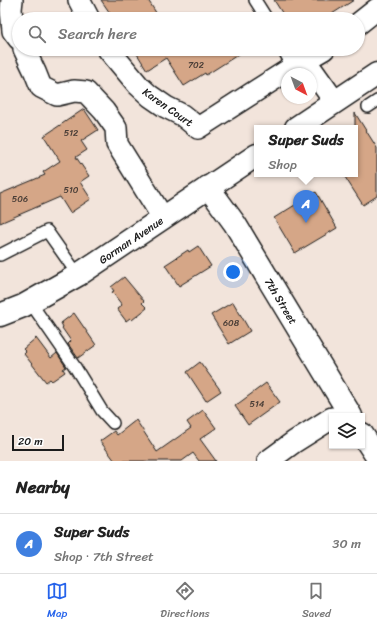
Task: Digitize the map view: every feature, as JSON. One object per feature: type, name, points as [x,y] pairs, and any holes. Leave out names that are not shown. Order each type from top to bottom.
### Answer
[{"type":"main road","points":[[300,125],[377,74]]},
{"type":"main road","name":"Gorman Avenue","points":[[0,315],[30,302],[78,275],[254,156]]},
{"type":"main road","name":"7th Street","points":[[208,188],[235,224],[340,413]]},
{"type":"main road","points":[[365,439],[377,457]]},
{"type":"street","points":[[12,0],[12,20]]},
{"type":"street","points":[[79,0],[85,12]]},
{"type":"street","points":[[365,18],[377,9]]},
{"type":"street","points":[[0,41],[12,40]]},
{"type":"street","points":[[27,56],[40,87],[57,95],[74,91],[86,92],[104,111],[116,128],[117,144],[163,218]]},
{"type":"street","name":"Karen Court","points":[[114,56],[146,93],[166,107],[182,115],[198,128],[294,58]]},
{"type":"street","points":[[294,58],[335,102]]},
{"type":"street","points":[[268,461],[294,442],[329,422]]},
{"type":"lane","points":[[255,0],[263,12]]},
{"type":"lane","points":[[0,255],[47,231],[78,275]]},
{"type":"lane","points":[[30,302],[75,367],[102,411],[113,423]]},
{"type":"building","points":[[101,0],[148,0],[156,12],[109,12]]},
{"type":"building","points":[[274,0],[354,0],[335,12],[282,12]]},
{"type":"building","points":[[138,56],[236,56],[206,75],[205,73],[184,86],[166,58],[147,70]]},
{"type":"building","points":[[84,109],[98,130],[81,141],[87,150],[76,157],[89,176],[80,182],[91,199],[70,213],[60,197],[0,223],[0,194],[45,175],[43,172],[60,161],[44,136]]},
{"type":"building","points":[[355,113],[377,148],[377,196],[363,205],[345,177],[358,177],[358,125],[355,125]]},
{"type":"building","points":[[316,192],[337,228],[295,253],[274,218]]},
{"type":"building","points":[[198,246],[211,266],[179,286],[165,265],[188,250],[189,252]]},
{"type":"building","points":[[124,277],[144,301],[142,303],[147,308],[132,320],[130,318],[126,321],[117,309],[122,305],[112,292],[114,291],[111,287]]},
{"type":"building","points":[[233,302],[250,331],[229,344],[211,315]]},
{"type":"building","points":[[74,313],[96,345],[78,358],[68,344],[71,341],[62,328],[61,323]]},
{"type":"building","points":[[36,338],[51,358],[57,353],[66,367],[63,369],[65,372],[52,381],[50,379],[46,382],[24,354],[26,352],[23,349]]},
{"type":"building","points":[[200,362],[221,391],[206,401],[187,372]]},
{"type":"building","points":[[266,383],[280,402],[248,425],[235,406]]},
{"type":"building","points":[[203,410],[216,428],[200,439],[216,461],[199,461],[193,453],[182,461],[115,461],[100,441],[114,431],[117,435],[136,420],[157,452],[191,428],[187,422]]},
{"type":"place","name":"Super Suds","points":[[306,223]]}]
